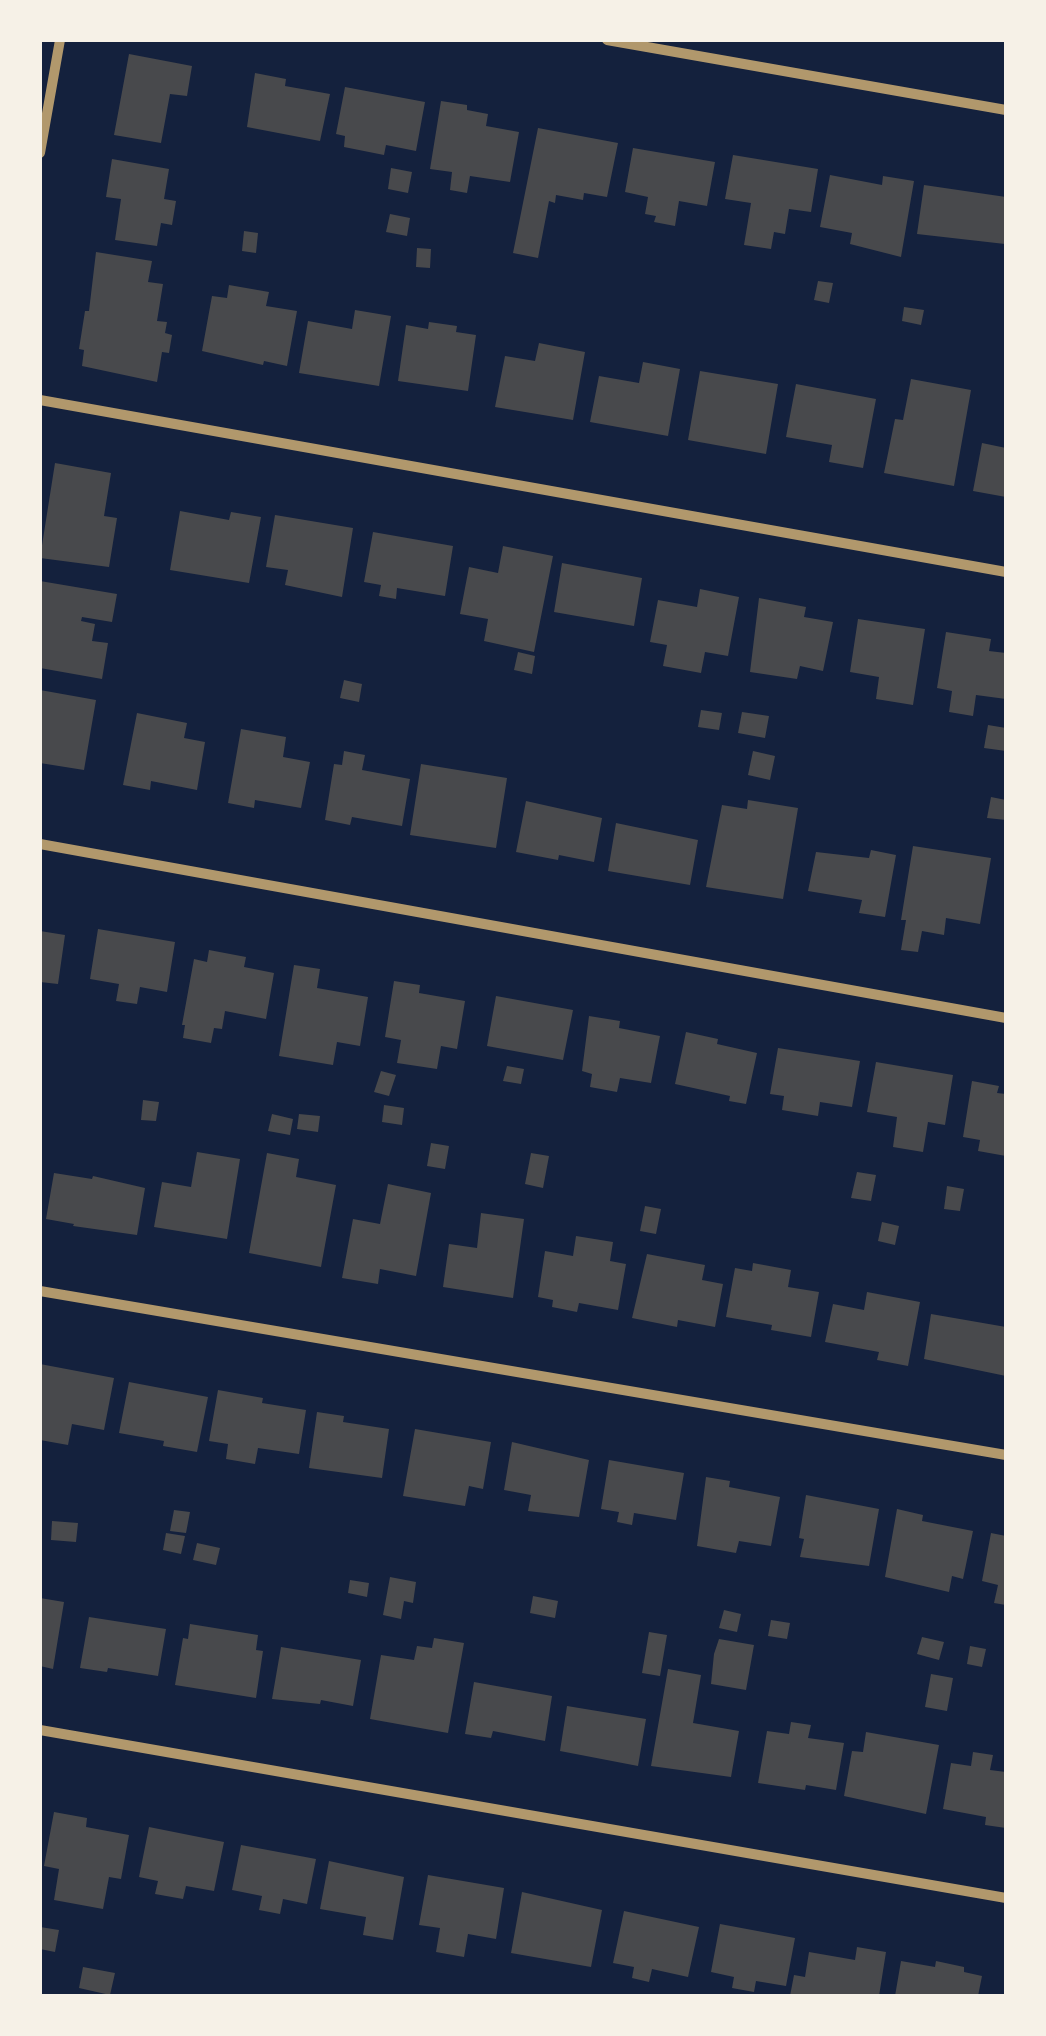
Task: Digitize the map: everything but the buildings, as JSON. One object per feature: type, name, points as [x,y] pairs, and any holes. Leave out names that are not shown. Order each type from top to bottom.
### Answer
[{"type":"street","points":[[40,153],[60,40]]},
{"type":"street","points":[[607,40],[1006,110]]},
{"type":"street","points":[[40,400],[1006,572]]},
{"type":"street","points":[[40,844],[1006,1018]]},
{"type":"street","points":[[40,1291],[1006,1455]]},
{"type":"street","points":[[40,1730],[1006,1898]]}]
